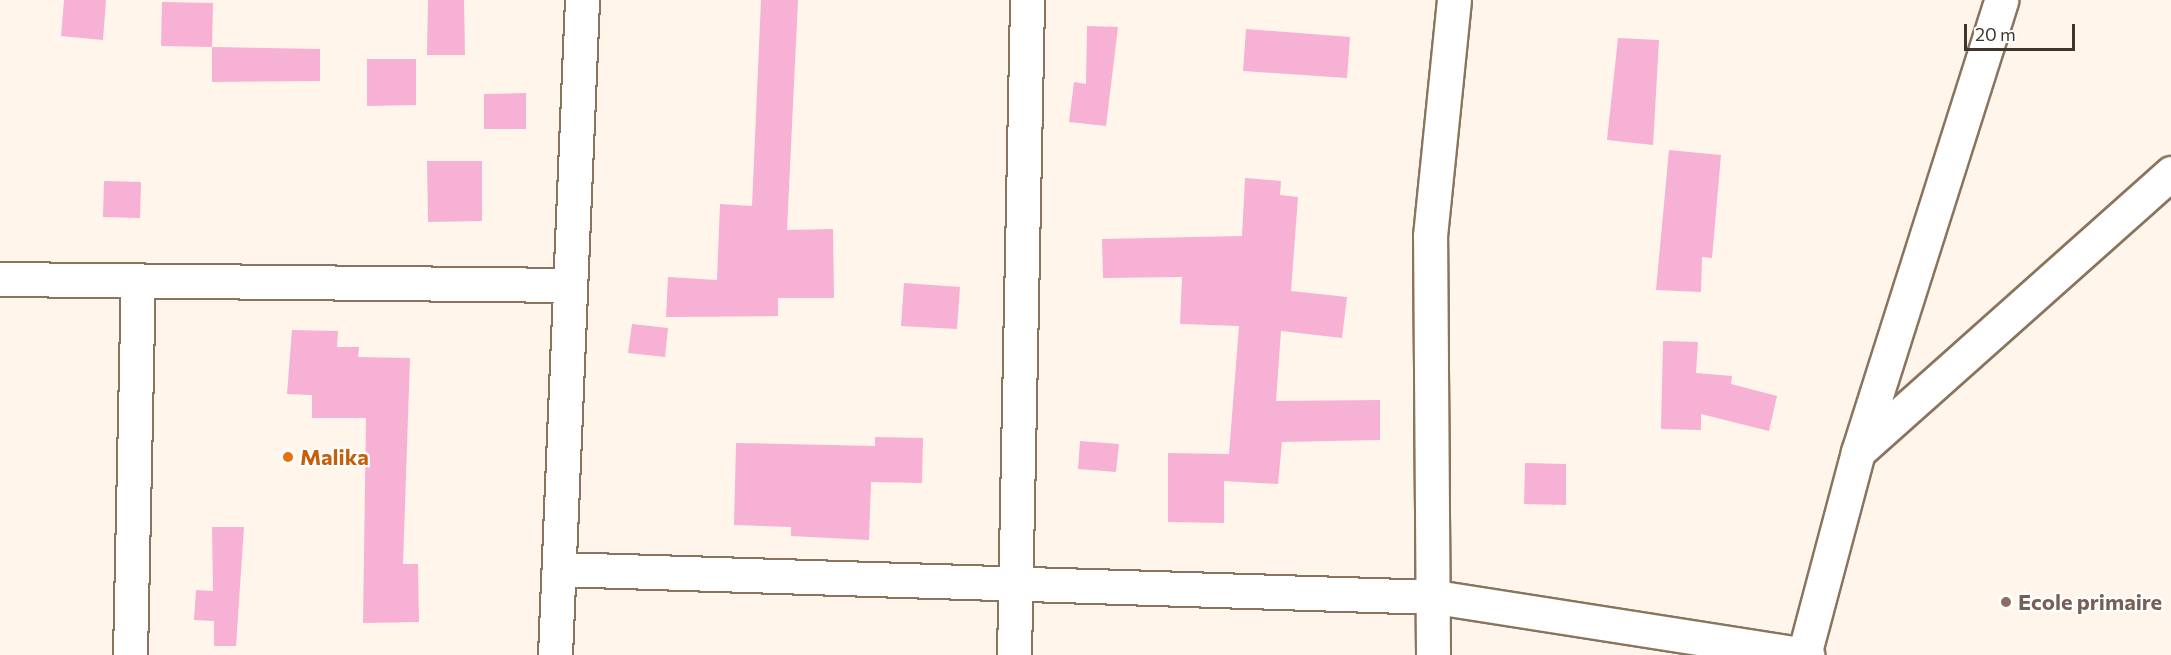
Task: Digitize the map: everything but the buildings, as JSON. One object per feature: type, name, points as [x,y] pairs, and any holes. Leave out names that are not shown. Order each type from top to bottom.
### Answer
[{"type":"street","points":[[555,655],[582,0]]},
{"type":"street","points":[[1014,655],[1027,0]]},
{"type":"street","points":[[1432,655],[1436,597],[1430,236],[1454,0]]},
{"type":"street","points":[[559,569],[1016,586],[1436,597],[1806,655],[1857,452],[2001,0]]},
{"type":"street","points":[[1857,452],[2171,173]]},
{"type":"street","points":[[0,279],[570,285]]},
{"type":"street","points":[[130,655],[138,280]]},
{"type":"place","name":"Malika","points":[[288,457]]},
{"type":"place","name":"Ecole primaire","points":[[2006,602]]}]
